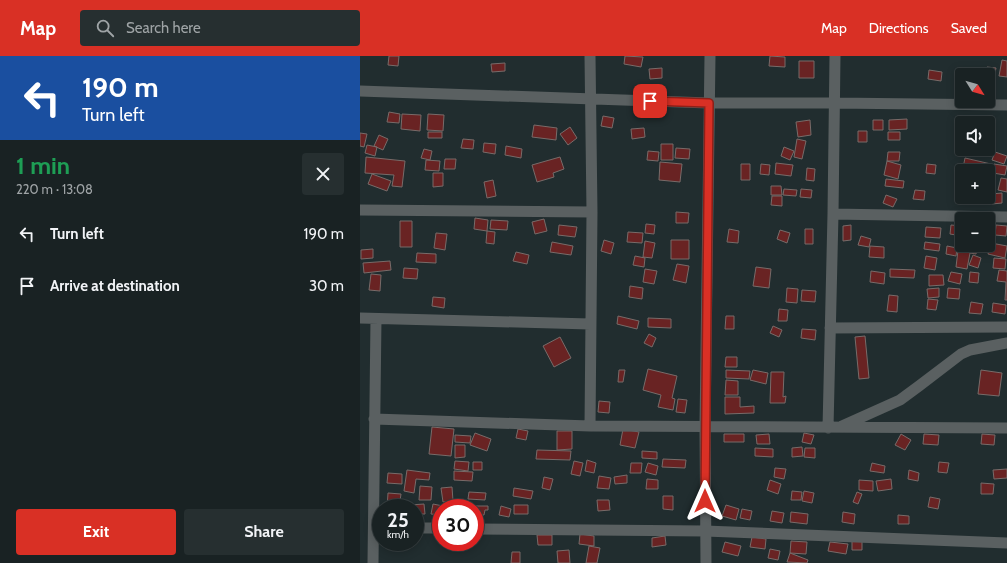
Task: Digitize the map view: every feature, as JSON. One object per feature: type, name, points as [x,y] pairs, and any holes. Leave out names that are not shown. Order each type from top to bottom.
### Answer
[{"type":"street","points":[[590,56],[592,212],[590,426]]},
{"type":"street","points":[[706,563],[705,426],[710,56]]},
{"type":"street","points":[[828,428],[836,56]]},
{"type":"street","points":[[360,91],[709,103],[1007,105]]},
{"type":"street","points":[[360,210],[592,212]]},
{"type":"street","points":[[833,214],[1007,217]]},
{"type":"street","points":[[360,318],[590,324]]},
{"type":"street","points":[[376,319],[374,419],[376,499]]},
{"type":"street","points":[[830,328],[1007,327]]},
{"type":"street","points":[[839,428],[900,400],[961,354],[970,350],[1007,343]]},
{"type":"street","points":[[374,419],[590,426],[1007,428]]},
{"type":"street","points":[[484,529],[705,531],[1007,543]]},
{"type":"street","points":[[373,563],[374,551]]},
{"type":"building","points":[[389,56],[399,56],[398,66],[388,65]]},
{"type":"building","points":[[625,56],[643,57],[641,67],[624,64]]},
{"type":"building","points":[[770,56],[785,57],[785,67],[769,66]]},
{"type":"building","points":[[1002,60],[1007,61],[1007,77],[999,76]]},
{"type":"building","points":[[799,61],[814,61],[814,78],[799,78]]},
{"type":"building","points":[[505,63],[505,71],[492,72],[491,64]]},
{"type":"building","points":[[662,68],[662,78],[650,79],[649,69]]},
{"type":"building","points":[[929,70],[942,72],[941,81],[928,79]]},
{"type":"building","points":[[389,112],[400,114],[399,123],[387,122]]},
{"type":"building","points":[[402,114],[421,115],[420,131],[401,129]]},
{"type":"building","points":[[428,114],[444,115],[443,131],[427,130]]},
{"type":"building","points":[[603,116],[614,118],[612,128],[601,126]]},
{"type":"building","points":[[907,119],[907,129],[889,130],[889,120]]},
{"type":"building","points":[[810,120],[811,135],[798,137],[796,122]]},
{"type":"building","points":[[873,120],[883,120],[883,130],[873,130]]},
{"type":"building","points":[[534,125],[557,128],[556,140],[532,137]]},
{"type":"building","points":[[570,127],[577,138],[568,145],[560,134]]},
{"type":"building","points":[[644,128],[645,137],[632,139],[631,129]]},
{"type":"building","points":[[858,131],[867,131],[867,142],[858,142]]},
{"type":"building","points":[[428,132],[442,132],[442,138],[428,138]]},
{"type":"building","points":[[888,132],[900,132],[900,140],[888,140]]},
{"type":"building","points":[[360,133],[367,134],[364,147],[360,146]]},
{"type":"building","points":[[379,135],[388,139],[383,150],[374,146]]},
{"type":"building","points":[[463,139],[474,140],[473,149],[461,148]]},
{"type":"building","points":[[797,139],[806,141],[802,159],[794,157]]},
{"type":"building","points":[[484,143],[496,144],[495,154],[483,152]]},
{"type":"building","points":[[661,144],[673,144],[673,160],[661,160]]},
{"type":"building","points":[[367,145],[377,147],[375,156],[365,153]]},
{"type":"building","points":[[506,146],[522,149],[521,158],[505,155]]},
{"type":"building","points":[[784,147],[794,151],[790,160],[781,156]]},
{"type":"building","points":[[676,148],[690,149],[689,159],[675,158]]},
{"type":"building","points":[[424,149],[432,151],[430,160],[421,158]]},
{"type":"building","points":[[648,151],[659,152],[658,161],[647,160]]},
{"type":"building","points":[[888,152],[900,152],[899,161],[887,161]]},
{"type":"building","points":[[995,152],[1007,156],[1004,164],[992,160],[995,156]]},
{"type":"building","points":[[366,157],[405,161],[402,187],[392,186],[394,175],[365,173]]},
{"type":"building","points":[[560,157],[564,169],[553,173],[554,177],[537,182],[532,165]]},
{"type":"building","points":[[965,158],[991,164],[964,164]]},
{"type":"building","points":[[445,159],[456,159],[455,169],[444,169]]},
{"type":"building","points":[[426,160],[440,161],[439,171],[425,170]]},
{"type":"building","points":[[887,161],[901,165],[898,179],[884,175]]},
{"type":"building","points":[[660,162],[682,164],[680,182],[659,180]]},
{"type":"building","points":[[776,163],[793,165],[791,176],[775,174]]},
{"type":"building","points":[[741,164],[750,164],[750,180],[741,180]]},
{"type":"building","points":[[761,164],[770,165],[769,175],[760,174]]},
{"type":"building","points":[[927,164],[936,165],[935,174],[926,173]]},
{"type":"building","points":[[995,164],[1007,166],[1005,175],[995,173]]},
{"type":"building","points":[[807,168],[815,169],[814,181],[806,180]]},
{"type":"building","points":[[433,173],[443,173],[443,186],[433,187]]},
{"type":"building","points":[[372,174],[391,181],[387,191],[368,184]]},
{"type":"building","points":[[1001,178],[1007,179],[1007,192],[998,190]]},
{"type":"building","points":[[886,179],[904,181],[903,188],[885,186]]},
{"type":"building","points":[[493,180],[496,196],[487,198],[484,182]]},
{"type":"building","points":[[771,186],[781,186],[782,195],[771,195]]},
{"type":"building","points":[[784,189],[797,190],[796,196],[783,195]]},
{"type":"building","points":[[801,189],[812,190],[811,198],[800,197]]},
{"type":"building","points":[[915,190],[925,191],[924,200],[913,199]]},
{"type":"building","points":[[1002,193],[1002,203],[995,204],[995,194]]},
{"type":"building","points":[[886,195],[897,199],[893,207],[883,203]]},
{"type":"building","points":[[772,196],[782,196],[782,206],[771,205]]},
{"type":"building","points":[[676,212],[689,213],[688,223],[676,223]]},
{"type":"building","points":[[475,218],[488,220],[487,231],[474,229]]},
{"type":"building","points":[[544,219],[547,231],[535,234],[532,222]]},
{"type":"building","points":[[491,220],[508,221],[507,230],[490,229]]},
{"type":"building","points":[[400,221],[412,221],[412,247],[400,247]]},
{"type":"building","points":[[646,224],[655,225],[654,234],[645,233]]},
{"type":"building","points":[[559,225],[577,227],[575,237],[558,235]]},
{"type":"building","points":[[851,225],[851,240],[843,241],[843,226]]},
{"type":"building","points":[[951,225],[955,225],[955,235],[950,234]]},
{"type":"building","points":[[996,225],[1007,226],[1006,236],[995,235]]},
{"type":"building","points":[[926,227],[941,228],[940,238],[925,237]]},
{"type":"building","points":[[729,229],[739,231],[738,243],[727,242]]},
{"type":"building","points":[[805,229],[813,229],[813,244],[805,244]]},
{"type":"building","points":[[780,230],[790,233],[787,243],[777,239]]},
{"type":"building","points":[[487,231],[495,232],[494,244],[486,243]]},
{"type":"building","points":[[628,232],[643,233],[642,243],[627,242]]},
{"type":"building","points":[[436,233],[447,234],[445,250],[434,248]]},
{"type":"building","points":[[861,236],[871,239],[869,247],[858,245]]},
{"type":"building","points":[[604,240],[614,243],[611,254],[601,251]]},
{"type":"building","points":[[671,240],[689,240],[689,259],[671,259]]},
{"type":"building","points":[[645,241],[655,243],[652,258],[643,257]]},
{"type":"building","points":[[552,242],[573,246],[571,255],[550,252]]},
{"type":"building","points":[[925,242],[940,244],[939,251],[924,249]]},
{"type":"building","points":[[995,244],[1007,246],[1005,258],[988,254],[989,252],[995,252]]},
{"type":"building","points":[[870,246],[884,247],[884,258],[869,257]]},
{"type":"building","points":[[947,246],[955,248],[956,256],[946,254]]},
{"type":"building","points":[[373,249],[373,258],[361,259],[361,250]]},
{"type":"building","points":[[516,252],[529,255],[527,264],[513,261]]},
{"type":"building","points":[[958,252],[976,252],[976,254],[970,253],[967,269],[956,267]]},
{"type":"building","points":[[417,253],[436,254],[436,263],[416,262]]},
{"type":"building","points":[[973,255],[981,258],[978,268],[969,265]]},
{"type":"building","points":[[635,256],[645,258],[644,267],[633,265]]},
{"type":"building","points":[[926,256],[937,258],[935,270],[924,268]]},
{"type":"building","points":[[994,258],[1006,259],[1005,269],[993,268]]},
{"type":"building","points":[[390,261],[391,270],[364,273],[363,263]]},
{"type":"building","points":[[677,264],[689,266],[686,283],[673,280]]},
{"type":"building","points":[[756,267],[771,269],[769,288],[753,286]]},
{"type":"building","points":[[404,268],[418,269],[417,279],[403,278]]},
{"type":"building","points":[[645,269],[657,271],[654,284],[643,282]]},
{"type":"building","points":[[890,269],[915,270],[914,278],[890,277]]},
{"type":"building","points":[[999,270],[1007,271],[1007,300],[1005,300],[1006,282],[997,281]]},
{"type":"building","points":[[871,271],[885,273],[884,284],[870,282]]},
{"type":"building","points":[[951,272],[962,274],[960,284],[948,281]]},
{"type":"building","points":[[970,272],[979,273],[978,283],[969,282]]},
{"type":"building","points":[[371,274],[381,275],[380,291],[369,290]]},
{"type":"building","points":[[929,275],[943,275],[944,285],[929,286]]},
{"type":"building","points":[[630,286],[643,288],[642,299],[629,297]]},
{"type":"building","points":[[787,288],[798,289],[797,303],[786,302]]},
{"type":"building","points":[[939,288],[939,297],[928,298],[927,289]]},
{"type":"building","points":[[948,288],[960,289],[959,299],[947,298]]},
{"type":"building","points":[[802,290],[816,291],[815,302],[801,301]]},
{"type":"building","points":[[889,295],[898,296],[897,312],[887,311]]},
{"type":"building","points":[[433,297],[445,298],[444,308],[432,306]]},
{"type":"building","points":[[928,299],[938,300],[936,310],[927,309]]},
{"type":"building","points":[[971,302],[983,304],[981,314],[969,313]]},
{"type":"building","points":[[993,303],[1006,305],[1005,314],[992,312]]},
{"type":"building","points":[[779,309],[788,310],[787,321],[778,321]]},
{"type":"building","points":[[618,316],[639,321],[637,329],[617,324]]},
{"type":"building","points":[[726,316],[734,316],[734,329],[725,329]]},
{"type":"building","points":[[648,318],[671,319],[671,328],[648,327]]},
{"type":"building","points":[[773,326],[782,330],[779,337],[770,333]]},
{"type":"building","points":[[802,329],[816,330],[815,340],[801,338]]},
{"type":"building","points":[[649,334],[656,338],[652,347],[644,343]]},
{"type":"building","points":[[865,336],[869,378],[859,379],[855,337]]},
{"type":"building","points":[[560,337],[571,358],[554,367],[543,346]]},
{"type":"building","points":[[726,357],[737,357],[737,367],[725,367]]},
{"type":"building","points":[[648,369],[677,376],[672,398],[675,399],[673,410],[658,407],[661,395],[643,390]]},
{"type":"building","points":[[619,370],[625,370],[623,382],[618,382]]},
{"type":"building","points":[[726,370],[750,371],[749,379],[726,378]]},
{"type":"building","points":[[753,370],[768,373],[766,384],[750,380]]},
{"type":"building","points":[[981,370],[1002,373],[999,396],[978,394]]},
{"type":"building","points":[[771,372],[784,372],[783,397],[786,396],[785,403],[770,403]]},
{"type":"building","points":[[726,380],[738,381],[738,395],[725,395]]},
{"type":"building","points":[[725,397],[740,397],[740,407],[754,406],[754,413],[725,414]]},
{"type":"building","points":[[678,399],[687,400],[685,413],[676,412]]},
{"type":"building","points":[[599,401],[610,402],[609,413],[598,412]]},
{"type":"building","points":[[432,427],[454,429],[451,456],[429,454]]},
{"type":"building","points":[[518,429],[528,431],[526,440],[516,438]]},
{"type":"building","points":[[623,429],[639,432],[635,448],[620,445]]},
{"type":"building","points":[[557,431],[572,431],[572,449],[557,450]]},
{"type":"building","points":[[475,433],[491,439],[487,451],[470,445]]},
{"type":"building","points":[[804,433],[814,435],[811,444],[802,442]]},
{"type":"building","points":[[724,434],[744,434],[744,442],[724,442]]},
{"type":"building","points":[[769,434],[770,444],[757,444],[756,435]]},
{"type":"building","points":[[901,434],[911,440],[905,450],[895,445]]},
{"type":"building","points":[[924,434],[939,435],[938,445],[923,444]]},
{"type":"building","points":[[982,434],[995,435],[994,445],[981,444]]},
{"type":"building","points":[[455,435],[471,436],[470,443],[455,442]]},
{"type":"building","points":[[455,445],[465,445],[465,457],[455,458]]},
{"type":"building","points":[[802,447],[803,456],[792,457],[792,448]]},
{"type":"building","points":[[755,448],[773,449],[773,457],[755,456]]},
{"type":"building","points":[[805,448],[815,448],[815,458],[804,457]]},
{"type":"building","points":[[537,450],[571,451],[570,460],[536,459]]},
{"type":"building","points":[[642,451],[657,452],[657,459],[642,458]]},
{"type":"building","points":[[663,459],[686,460],[685,468],[662,467]]},
{"type":"building","points":[[587,460],[596,463],[594,473],[585,471]]},
{"type":"building","points":[[455,461],[469,462],[468,471],[454,469]]},
{"type":"building","points":[[574,461],[583,463],[580,476],[571,474]]},
{"type":"building","points":[[473,462],[482,462],[482,470],[473,470]]},
{"type":"building","points":[[939,462],[949,463],[947,473],[938,472]]},
{"type":"building","points":[[631,463],[642,463],[641,473],[630,473]]},
{"type":"building","points":[[648,463],[658,466],[656,475],[645,472]]},
{"type":"building","points":[[872,463],[885,466],[884,473],[870,471]]},
{"type":"building","points":[[775,468],[786,469],[784,479],[774,477]]},
{"type":"building","points":[[1007,469],[1007,478],[994,479],[993,470]]},
{"type":"building","points":[[407,470],[430,473],[429,480],[416,479],[414,493],[404,491]]},
{"type":"building","points":[[909,470],[919,473],[918,481],[908,479]]},
{"type":"building","points":[[454,471],[473,472],[472,481],[454,480]]},
{"type":"building","points":[[388,473],[402,474],[402,484],[387,483]]},
{"type":"building","points":[[627,475],[627,483],[615,484],[614,477]]},
{"type":"building","points":[[599,476],[611,478],[609,489],[597,488]]},
{"type":"building","points":[[544,477],[553,479],[550,490],[542,488]]},
{"type":"building","points":[[647,479],[658,480],[658,489],[646,489]]},
{"type":"building","points":[[891,479],[892,489],[878,491],[876,481]]},
{"type":"building","points":[[770,480],[781,484],[778,494],[767,490]]},
{"type":"building","points":[[859,480],[873,481],[873,491],[859,490]]},
{"type":"building","points":[[981,483],[994,484],[993,494],[981,494]]},
{"type":"building","points":[[420,486],[432,487],[431,500],[419,499]]},
{"type":"building","points":[[452,487],[453,499],[443,499],[441,488]]},
{"type":"building","points":[[514,488],[533,491],[531,499],[513,496]]},
{"type":"building","points":[[792,491],[802,492],[801,500],[791,500]]},
{"type":"building","points":[[804,491],[814,493],[812,503],[802,501]]},
{"type":"building","points":[[469,492],[486,493],[485,500],[468,499]]},
{"type":"building","points":[[857,492],[862,494],[858,504],[853,502]]},
{"type":"building","points":[[388,493],[401,494],[400,499],[388,499]]},
{"type":"building","points":[[663,496],[673,496],[673,510],[663,509]]},
{"type":"building","points":[[930,497],[940,499],[938,509],[928,507]]},
{"type":"building","points":[[597,500],[609,500],[610,510],[598,511]]},
{"type":"building","points":[[514,505],[528,505],[528,514],[514,514]]},
{"type":"building","points":[[726,505],[739,509],[736,520],[722,516]]},
{"type":"building","points":[[484,506],[488,506],[488,510],[485,510],[484,515]]},
{"type":"building","points":[[501,506],[511,509],[509,517],[499,515]]},
{"type":"building","points":[[742,509],[752,511],[750,520],[740,518]]},
{"type":"building","points":[[772,511],[784,513],[782,523],[770,521]]},
{"type":"building","points":[[791,512],[808,514],[807,524],[790,522]]},
{"type":"building","points":[[843,512],[855,514],[854,524],[842,522]]},
{"type":"building","points":[[898,515],[909,516],[909,524],[898,524]]},
{"type":"building","points":[[580,534],[594,536],[594,546],[579,544]]},
{"type":"building","points":[[537,535],[552,535],[552,545],[538,545]]},
{"type":"building","points":[[665,536],[666,545],[652,547],[652,538]]},
{"type":"building","points":[[752,537],[766,539],[765,549],[750,547]]},
{"type":"building","points":[[852,540],[862,540],[862,550],[852,550]]},
{"type":"building","points":[[791,541],[807,542],[806,554],[790,553]]},
{"type":"building","points":[[725,542],[741,546],[738,556],[722,552]]},
{"type":"building","points":[[830,542],[848,544],[846,554],[828,551]]},
{"type":"building","points":[[589,546],[600,548],[597,563],[586,563]]},
{"type":"building","points":[[770,549],[780,551],[778,560],[768,558]]},
{"type":"building","points":[[569,550],[570,563],[558,563],[557,551]]},
{"type":"building","points":[[512,552],[520,552],[520,563],[511,563]]},
{"type":"building","points":[[790,553],[808,560],[807,563],[787,562]]},
{"type":"route","points":[[650,101],[709,103],[705,501]]}]
